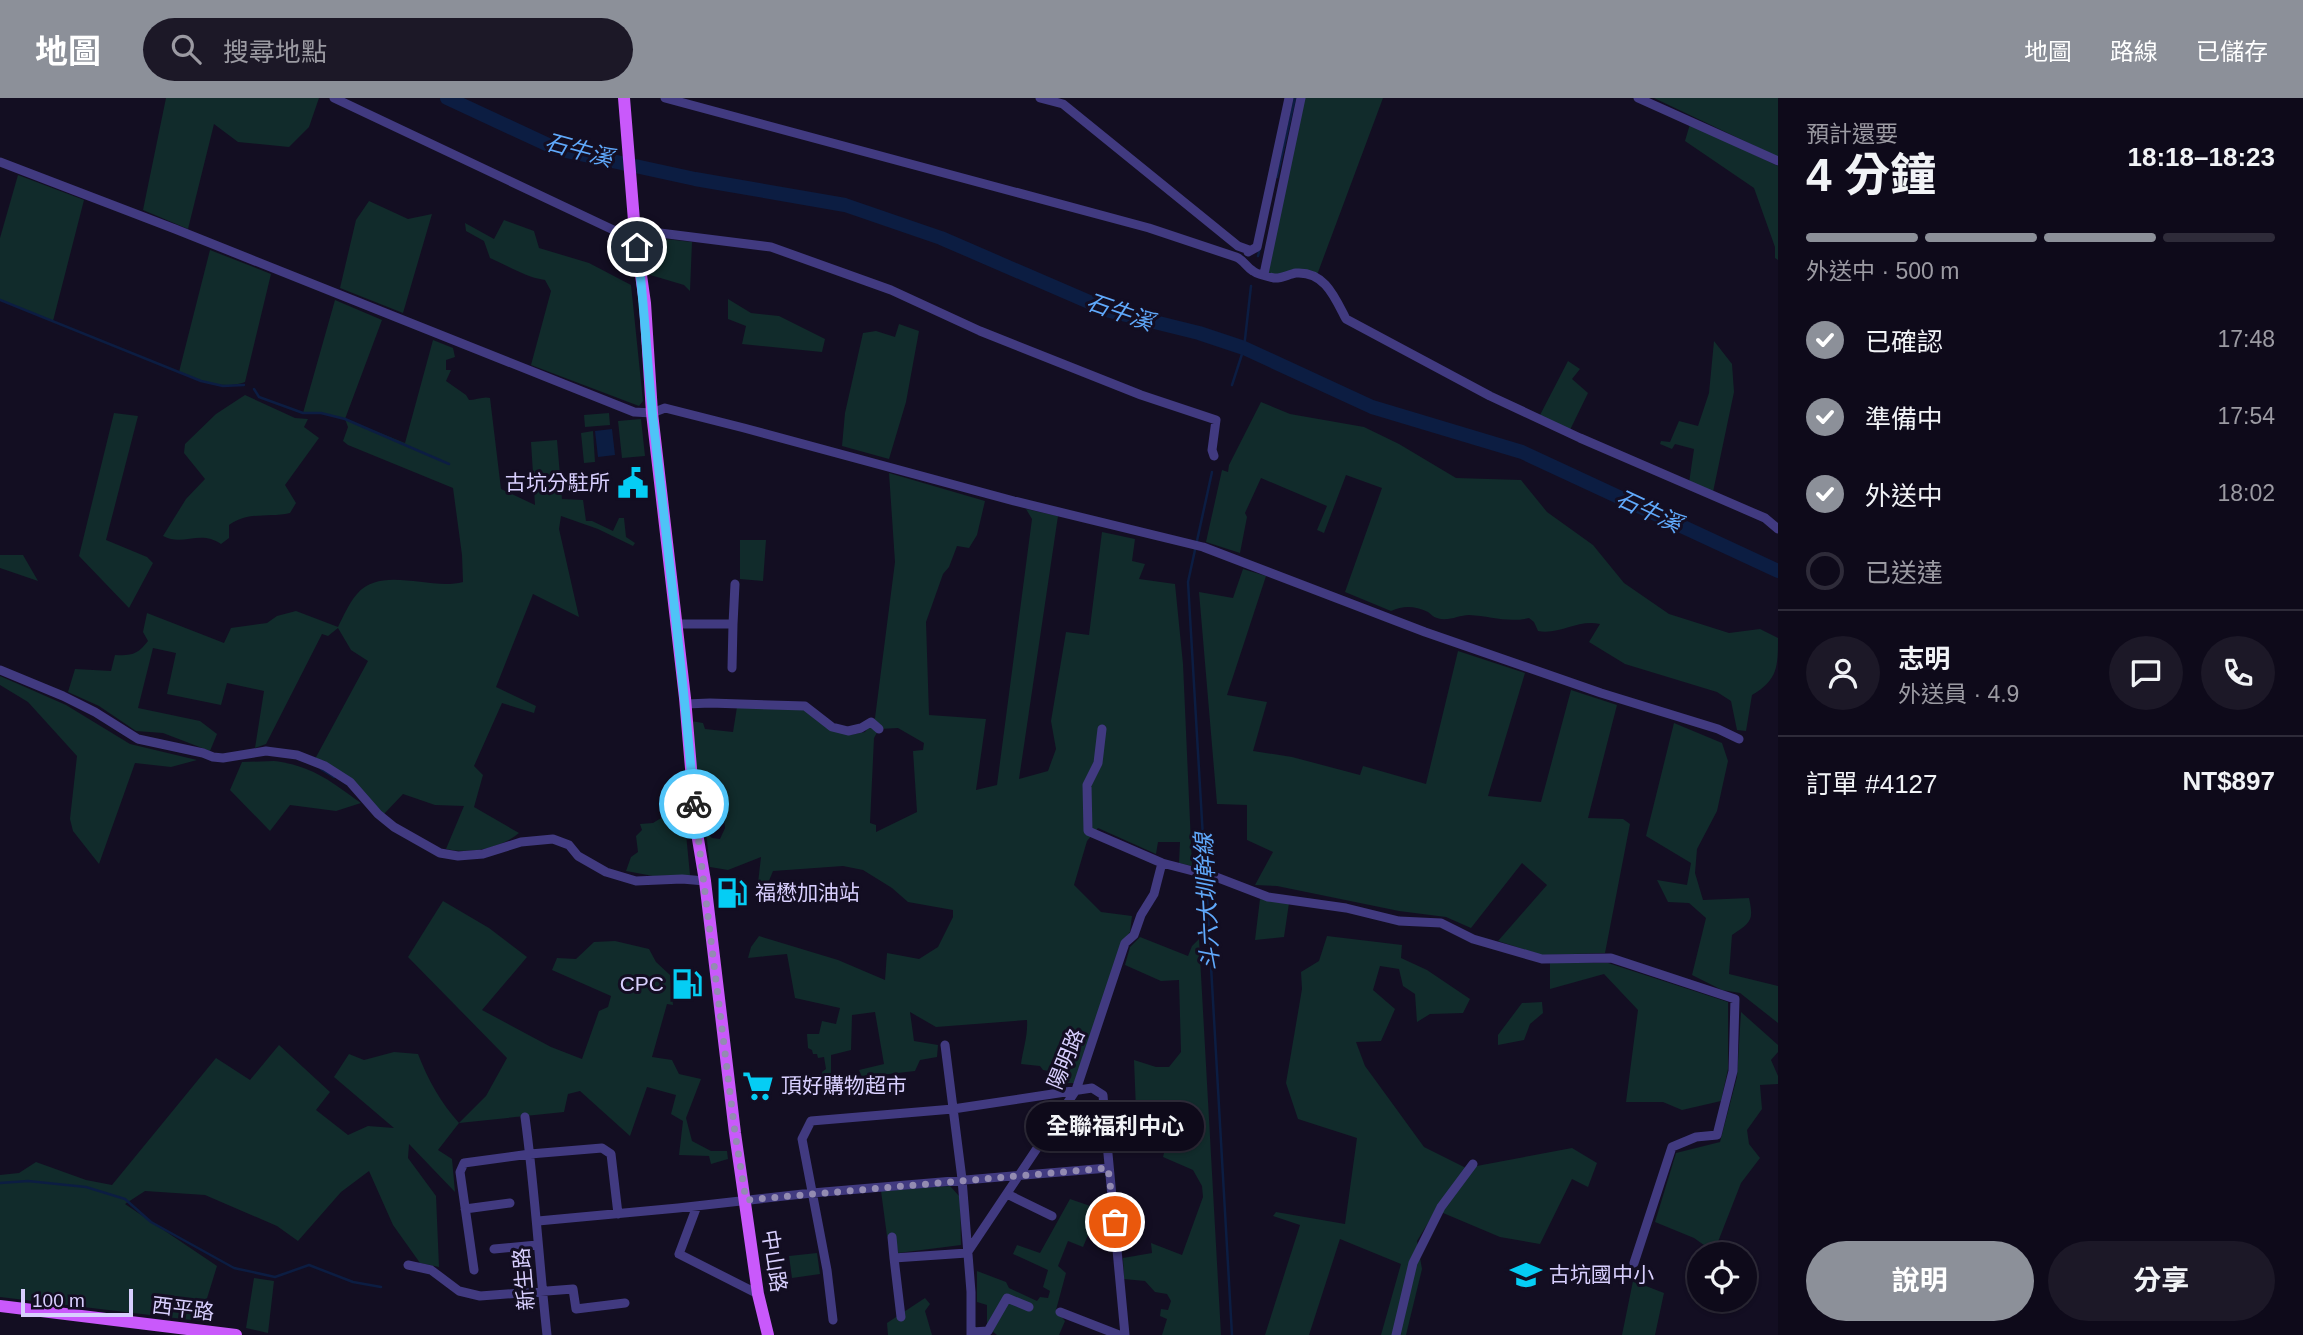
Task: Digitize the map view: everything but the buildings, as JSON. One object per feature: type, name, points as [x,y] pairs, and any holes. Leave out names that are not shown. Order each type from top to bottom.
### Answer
[{"type":"main road","name":"中山路","points":[[624,98],[635,233],[645,303],[652,413],[696,827],[705,881],[735,1133],[758,1294],[768,1335]]},
{"type":"main road","name":"西平路","points":[[0,1306],[236,1335]]},
{"type":"street","points":[[334,98],[624,235],[660,233],[771,247],[891,290],[980,331],[1120,387],[1216,420],[1212,450],[1214,456]]},
{"type":"street","points":[[665,98],[1149,228],[1243,261],[1252,271],[1275,278],[1296,273],[1318,277],[1333,295],[1346,319],[1490,396],[1765,518],[1778,529]]},
{"type":"street","points":[[1040,98],[1063,104],[1238,246],[1249,250],[1257,247],[1289,98]]},
{"type":"street","points":[[1264,274],[1301,98]]},
{"type":"street","points":[[1638,98],[1778,161]]},
{"type":"street","points":[[0,162],[634,412],[652,413],[665,408],[1001,498],[1198,546],[1425,632],[1601,693],[1718,729],[1739,739]]},
{"type":"street","points":[[1243,261],[1249,250]]},
{"type":"street","points":[[732,668],[735,584]]},
{"type":"street","points":[[676,624],[733,624]]},
{"type":"street","points":[[0,670],[95,712],[138,739],[212,757],[266,751],[297,755],[325,765],[349,782],[394,827],[440,853],[458,856],[483,854],[521,842],[553,839],[569,845],[578,856],[606,872],[636,881],[705,881]]},
{"type":"street","points":[[685,704],[805,706],[832,727],[848,731],[871,722],[879,729]]},
{"type":"street","points":[[1102,729],[1098,763],[1087,785],[1088,831],[1162,863],[1216,877],[1268,897],[1346,908],[1399,921],[1441,923],[1473,939],[1542,959],[1611,958],[1735,999],[1733,1071],[1717,1135],[1696,1137],[1672,1147],[1634,1263]]},
{"type":"street","name":"陽明路","points":[[967,1253],[1076,1090],[1100,1025],[1125,943],[1134,935],[1141,915],[1154,894],[1162,863]]},
{"type":"street","points":[[945,1045],[962,1179],[972,1334],[988,1331],[1007,1298],[1029,1307]]},
{"type":"street","points":[[834,1320],[802,1139],[811,1121],[953,1109],[1092,1088],[1103,1095],[1104,1108]]},
{"type":"street","name":"新生路","points":[[525,1117],[538,1221],[537,1245],[547,1335]]},
{"type":"street","points":[[1105,1122],[1125,1335]]},
{"type":"street","points":[[474,1270],[460,1172],[464,1163],[596,1147],[605,1149],[611,1154],[618,1214]]},
{"type":"street","points":[[1396,1335],[1413,1263],[1441,1207],[1472,1164]]},
{"type":"street","points":[[538,1221],[962,1179],[1108,1168]]},
{"type":"street","points":[[1007,1194],[1052,1216]]},
{"type":"street","points":[[465,1209],[510,1203]]},
{"type":"street","points":[[697,1206],[679,1254],[758,1294]]},
{"type":"street","points":[[892,1237],[901,1317]]},
{"type":"street","points":[[494,1249],[537,1245]]},
{"type":"street","points":[[894,1258],[967,1253]]},
{"type":"street","points":[[408,1265],[431,1270],[459,1292],[480,1296],[573,1289],[576,1308],[625,1303]]},
{"type":"street","points":[[1060,1312],[1119,1335]]},
{"type":"green space","points":[[166,98],[319,98],[309,127],[289,147],[238,142],[214,124],[188,229],[143,210]]},
{"type":"green space","points":[[1304,98],[1383,98],[1317,275],[1290,273],[1275,280],[1264,274]]},
{"type":"green space","points":[[1654,98],[1778,98],[1778,157]]},
{"type":"green space","points":[[1690,124],[1778,166],[1778,260],[1775,258],[1775,247],[1754,188],[1685,141]]},
{"type":"green space","points":[[18,175],[84,200],[53,321],[0,300],[0,238]]},
{"type":"green space","points":[[369,201],[408,219],[432,214],[403,313],[340,288],[356,220]]},
{"type":"green space","points":[[504,220],[534,231],[539,248],[589,263],[631,285],[643,401],[639,406],[531,365],[551,291],[545,280],[524,274],[490,258],[484,241],[466,231],[465,223],[494,239]]},
{"type":"green space","points":[[647,237],[692,242],[690,291],[684,285],[647,274]]},
{"type":"green space","points":[[210,250],[271,274],[245,382],[237,384],[212,383],[179,372]]},
{"type":"green space","points":[[728,299],[751,313],[779,316],[825,339],[822,352],[742,344],[746,326],[728,319]]},
{"type":"green space","points":[[335,300],[382,320],[345,419],[321,413],[303,413]]},
{"type":"green space","points":[[899,324],[919,331],[906,402],[889,459],[842,446],[845,413],[863,333],[876,331],[895,337]]},
{"type":"green space","points":[[433,340],[453,348],[455,357],[446,360],[446,370],[451,370],[446,381],[469,400],[490,398],[501,489],[535,505],[531,442],[557,440],[562,499],[583,500],[586,521],[613,531],[619,518],[624,518],[626,537],[635,543],[633,546],[598,529],[561,516],[559,529],[579,617],[533,594],[496,687],[536,706],[534,713],[502,703],[474,766],[483,775],[474,807],[519,833],[503,843],[475,850],[446,849],[464,806],[435,805],[403,794],[384,814],[325,761],[315,759],[368,661],[351,650],[338,628],[328,636],[322,634],[266,744],[255,748],[264,691],[227,683],[221,705],[167,694],[176,653],[153,648],[138,708],[200,721],[217,734],[210,751],[163,733],[136,731],[99,706],[68,692],[75,669],[111,671],[115,655],[130,654],[141,649],[148,641],[143,632],[147,613],[224,643],[231,628],[267,623],[277,616],[296,611],[338,627],[357,594],[379,581],[407,580],[436,584],[463,582],[453,488],[348,445],[343,441],[348,427],[345,419],[405,443]]},
{"type":"green space","points":[[1714,341],[1732,364],[1734,392],[1713,492],[1689,483],[1694,449],[1675,444],[1672,449],[1660,444],[1661,441],[1670,442],[1679,421],[1698,426],[1709,393]]},
{"type":"green space","points":[[1568,361],[1580,369],[1572,379],[1588,393],[1569,432],[1539,417]]},
{"type":"green space","points":[[245,395],[295,418],[308,419],[304,427],[319,438],[285,485],[296,503],[290,513],[251,516],[236,521],[229,525],[229,538],[221,544],[206,538],[178,540],[163,536],[186,499],[205,479],[184,453],[185,444],[216,414]]},
{"type":"green space","points":[[1261,402],[1290,414],[1364,427],[1399,444],[1456,478],[1521,480],[1547,512],[1593,545],[1624,583],[1669,614],[1729,633],[1760,629],[1778,638],[1775,671],[1767,684],[1752,695],[1746,731],[1737,730],[1731,701],[1717,692],[1625,664],[1589,642],[1600,624],[1584,624],[1546,632],[1538,631],[1529,618],[1506,620],[1469,615],[1441,619],[1414,607],[1391,611],[1345,592],[1382,488],[1346,475],[1324,533],[1317,530],[1327,506],[1261,478],[1245,513],[1247,517],[1240,553],[1206,542],[1222,470],[1228,472]]},
{"type":"green space","points":[[114,413],[138,416],[106,540],[147,557],[153,563],[129,608],[79,556]]},
{"type":"green space","points":[[609,413],[610,425],[585,427],[584,415]]},
{"type":"green space","points":[[641,419],[645,456],[622,458],[618,421]]},
{"type":"green space","points":[[593,431],[595,462],[584,463],[581,433]]},
{"type":"green space","points":[[889,473],[985,501],[977,535],[969,548],[957,546],[949,567],[943,574],[926,622],[929,715],[986,719],[976,790],[997,785],[1032,519],[1026,509],[1058,516],[1019,779],[1048,771],[1056,749],[1051,721],[1066,632],[1089,635],[1102,532],[1135,539],[1132,561],[1145,564],[1139,579],[1175,584],[1183,664],[1192,866],[1179,863],[1180,842],[1158,842],[1156,854],[1098,828],[1087,841],[1074,885],[1101,912],[1132,916],[1130,932],[1121,945],[1074,1083],[1058,1083],[1056,1072],[1043,1070],[1040,1066],[1021,1064],[1027,1020],[936,1027],[910,1012],[914,1041],[938,1045],[937,1057],[920,1060],[915,1071],[862,1077],[859,1070],[884,1064],[875,1012],[852,1015],[851,1050],[831,1055],[831,1082],[823,1082],[822,1072],[826,1069],[824,1057],[818,1058],[817,1054],[813,1054],[808,1048],[807,1034],[819,1034],[822,1021],[836,1024],[840,1008],[795,998],[787,954],[748,958],[751,947],[759,936],[838,960],[885,980],[887,953],[919,959],[938,947],[953,917],[953,910],[908,902],[892,888],[863,870],[843,866],[773,871],[766,888],[758,883],[761,857],[728,870],[710,867],[706,832],[712,838],[720,839],[725,828],[721,785],[698,787],[691,721],[703,723],[705,729],[733,732],[737,707],[804,710],[831,730],[849,735],[865,732],[875,718],[895,562]],"holes":[[[898,728],[924,743],[923,750],[913,751],[917,812],[876,832],[876,825],[870,823],[874,738],[879,729]]]},
{"type":"green space","points":[[740,540],[766,540],[763,581],[740,579]]},
{"type":"green space","points":[[0,555],[23,555],[38,581],[0,568]]},
{"type":"green space","points":[[1243,569],[1266,576],[1227,695],[1267,702],[1253,751],[1292,757],[1360,775],[1363,766],[1426,784],[1458,651],[1525,673],[1488,796],[1541,802],[1571,690],[1617,705],[1588,818],[1623,819],[1630,824],[1605,953],[1541,955],[1498,941],[1547,885],[1522,863],[1471,928],[1446,917],[1399,911],[1277,886],[1255,885],[1273,852],[1247,840],[1247,805],[1217,804],[1199,592],[1233,598]]},
{"type":"green space","points":[[0,676],[66,705],[130,744],[197,760],[171,767],[135,763],[99,864],[73,831],[70,819],[77,756],[28,702],[0,685]]},
{"type":"green space","points":[[1674,723],[1722,743],[1728,761],[1717,811],[1697,849],[1695,873],[1703,900],[1749,898],[1750,920],[1732,935],[1729,974],[1778,986],[1778,1023],[1740,993],[1722,990],[1692,975],[1706,918],[1689,903],[1668,902],[1657,880],[1687,885],[1691,863],[1646,836]]},
{"type":"green space","points":[[274,761],[310,771],[330,781],[361,803],[336,811],[290,805],[270,831],[230,790],[242,762]]},
{"type":"green space","points":[[684,813],[690,875],[653,876],[626,871],[631,857],[638,852],[636,836],[642,830],[640,824],[653,823],[666,815]]},
{"type":"green space","points":[[1260,899],[1289,903],[1284,937],[1255,940]]},
{"type":"green space","points":[[443,901],[489,928],[527,957],[482,1010],[551,1047],[582,1059],[599,1011],[608,1007],[611,996],[552,970],[557,958],[576,959],[594,942],[615,941],[649,949],[656,962],[670,975],[673,1005],[667,1004],[652,1057],[672,1060],[679,1074],[701,1079],[686,1118],[692,1141],[711,1151],[727,1151],[728,1159],[711,1164],[709,1156],[679,1155],[683,1121],[671,1114],[676,1095],[647,1087],[630,1136],[580,1091],[568,1094],[564,1112],[459,1123],[486,1096],[507,1058],[408,957]]},
{"type":"green space","points":[[1327,936],[1402,945],[1401,958],[1427,970],[1470,999],[1463,1013],[1430,1014],[1417,1022],[1415,994],[1403,986],[1399,969],[1380,966],[1373,990],[1395,1009],[1381,1041],[1356,1042],[1365,1066],[1424,1147],[1466,1168],[1572,1148],[1597,1163],[1588,1187],[1572,1179],[1540,1244],[1500,1237],[1436,1210],[1417,1241],[1422,1269],[1406,1335],[1381,1335],[1401,1264],[1340,1239],[1309,1335],[1265,1335],[1300,1225],[1273,1216],[1276,1212],[1345,1224],[1357,1138],[1298,1119],[1286,1083],[1302,989],[1301,972],[1319,961]]},
{"type":"green space","points":[[1140,937],[1188,956],[1199,939],[1221,1335],[1162,1335],[1167,1319],[1160,1316],[1161,1309],[1168,1310],[1171,1301],[1167,1294],[1155,1292],[1145,1281],[1124,1279],[1123,1258],[1152,1253],[1151,1243],[1182,1255],[1203,1197],[1202,1186],[1193,1170],[1163,1157],[1176,1107],[1136,1110],[1134,1060],[1156,1067],[1169,1067],[1181,1052],[1179,980],[1161,981],[1125,965],[1130,947]]},
{"type":"green space","points":[[1550,963],[1608,963],[1728,1002],[1728,1069],[1721,1101],[1682,1110],[1663,1102],[1626,1102],[1638,1010],[1604,974],[1550,989]]},
{"type":"green space","points":[[1542,1002],[1543,1013],[1530,1024],[1524,1040],[1498,1045],[1498,1035],[1522,1003]]},
{"type":"green space","points":[[1741,1012],[1778,1045],[1778,1052],[1771,1060],[1778,1076],[1778,1084],[1760,1085],[1762,1109],[1747,1130],[1749,1144],[1760,1158],[1741,1183],[1718,1242],[1700,1242],[1655,1222],[1676,1153],[1720,1142],[1737,1077]]},
{"type":"green space","points":[[279,1045],[330,1092],[316,1110],[348,1135],[368,1126],[394,1128],[334,1077],[349,1054],[364,1060],[394,1052],[418,1054],[436,1091],[459,1123],[438,1150],[452,1159],[455,1192],[409,1144],[408,1158],[436,1196],[439,1267],[420,1263],[393,1225],[369,1171],[341,1192],[298,1241],[277,1226],[205,1195],[145,1191],[125,1204],[217,1266],[200,1321],[0,1297],[0,1175],[19,1173],[36,1162],[86,1180],[112,1185],[216,1058],[250,1080]]},
{"type":"green space","points":[[950,1186],[960,1197],[961,1245],[898,1253],[895,1235],[887,1236],[881,1191]]},
{"type":"green space","points":[[1070,1199],[1099,1209],[1083,1247],[1068,1241],[1058,1266],[1066,1273],[1056,1310],[1065,1321],[1059,1335],[997,1335],[987,1327],[987,1305],[977,1302],[977,1271],[1006,1282],[1009,1288],[1037,1301],[1040,1297],[1048,1298],[1050,1291],[1043,1287],[1048,1270],[1013,1254],[1017,1245],[1040,1253]]},
{"type":"green space","points":[[817,1253],[820,1274],[792,1278],[789,1256]]},
{"type":"green space","points":[[254,1278],[274,1281],[268,1333],[246,1328]]},
{"type":"green space","points":[[1633,1281],[1664,1293],[1655,1335],[1622,1335]]},
{"type":"green space","points":[[925,1298],[930,1304],[925,1311],[932,1335],[888,1335],[887,1323]]},
{"type":"water","points":[[612,429],[615,455],[598,457],[595,431]]},
{"type":"waterway","name":"石牛溪","points":[[447,98],[557,149],[695,179],[845,205],[941,238],[1110,311],[1199,333],[1244,348],[1372,407],[1522,452],[1778,571]]},
{"type":"waterway","name":"斗六大圳幹線","points":[[1277,177],[1295,98]]},
{"type":"waterway","name":"斗六大圳幹線","points":[[1258,256],[1260,248]]},
{"type":"waterway","name":"斗六大圳幹線","points":[[1232,385],[1244,348],[1251,286]]},
{"type":"waterway","points":[[0,300],[201,381],[223,386],[244,385]]},
{"type":"waterway","points":[[254,389],[259,397],[303,413],[321,413],[345,419],[449,464]]},
{"type":"waterway","name":"斗六大圳幹線","points":[[1205,872],[1188,582],[1212,472]]},
{"type":"waterway","points":[[321,769],[334,777]]},
{"type":"waterway","name":"斗六大圳幹線","points":[[1206,878],[1232,1335]]},
{"type":"waterway","points":[[0,1183],[28,1181],[86,1187],[125,1199],[151,1222],[234,1268],[275,1277],[309,1265],[353,1282],[381,1287]]},
{"type":"way so far","points":[[694,804],[735,1133],[746,1200],[1108,1168],[1115,1222]]},
{"type":"place","name":"古坑分駐所","points":[[633,483]]},
{"type":"place","name":"福懋加油站","points":[[732,893]]},
{"type":"place","name":"CPC","points":[[687,984]]},
{"type":"place","name":"頂好購物超市","points":[[758,1086]]},
{"type":"place","name":"全聯福利中心","points":[[1115,1222]]},
{"type":"place","name":"古坑國中小","points":[[1526,1275]]},
{"type":"route","points":[[637,247],[645,303],[652,413],[685,698],[694,804]]}]
